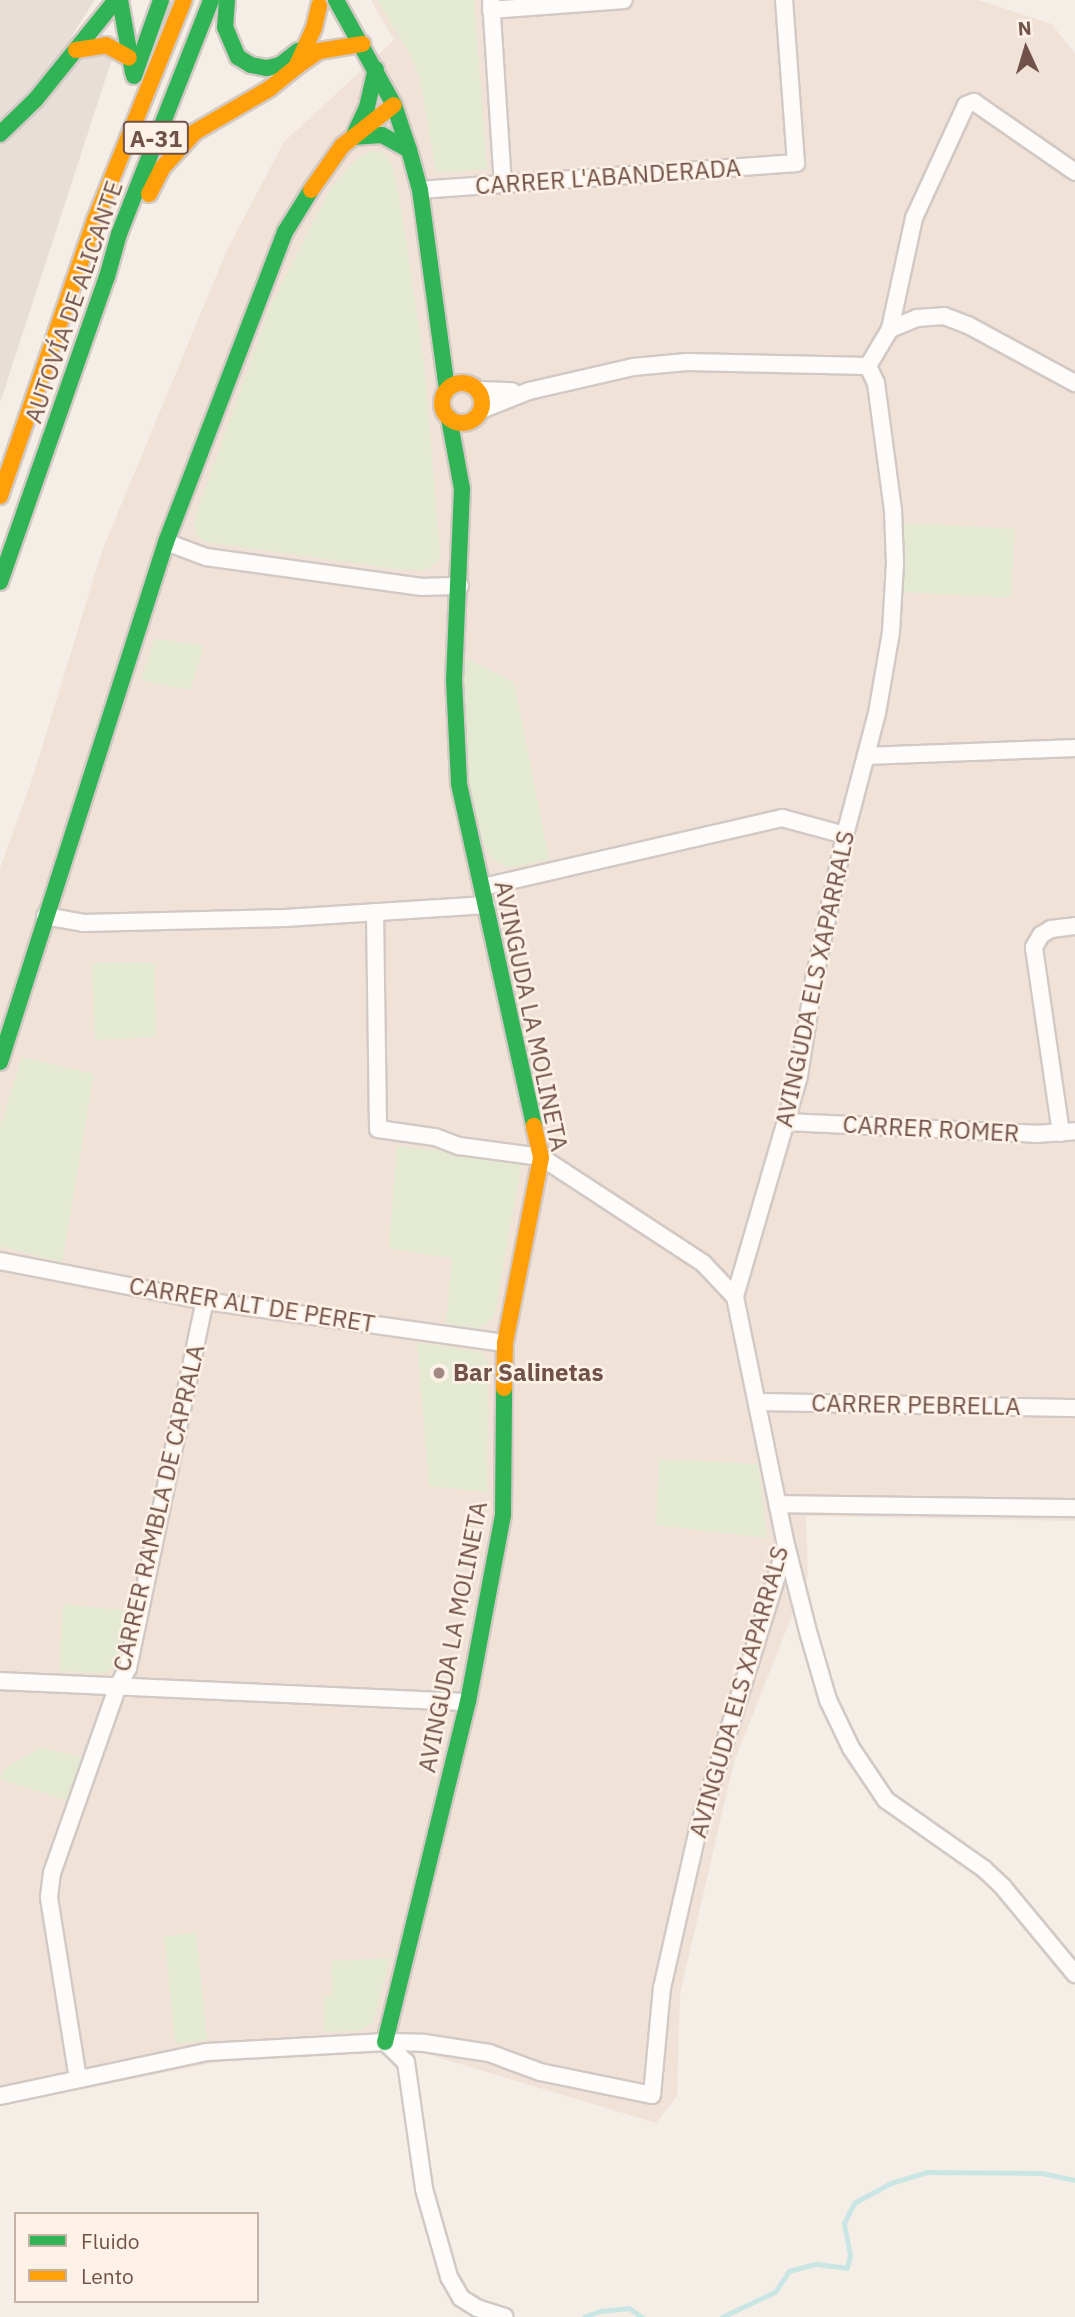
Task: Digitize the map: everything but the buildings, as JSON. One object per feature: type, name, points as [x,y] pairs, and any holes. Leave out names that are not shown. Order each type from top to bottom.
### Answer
[{"type":"main road","points":[[0,134],[36,99],[118,0]]},
{"type":"main road","points":[[118,0],[134,76]]},
{"type":"main road","points":[[95,220],[98,184],[161,0]]},
{"type":"main road","name":"AUTOVÍA DE ALICANTE","points":[[0,496],[95,220],[184,0]]},
{"type":"main road","name":"AUTOVÍA DE ALICANTE","points":[[0,582],[107,277],[119,234],[211,0]]},
{"type":"main road","points":[[227,0],[225,27],[230,44],[238,57],[251,65],[267,68],[280,65],[310,39]]},
{"type":"main road","points":[[336,0],[394,105],[409,150],[420,190],[439,318],[447,389],[443,410],[449,418],[469,422],[479,413],[482,396],[454,362],[439,318]]},
{"type":"main road","points":[[296,67],[310,39],[319,3],[362,44]]},
{"type":"main road","points":[[107,277],[127,248],[163,167],[195,132],[269,89],[319,51],[362,44]]},
{"type":"main road","points":[[76,50],[106,45],[130,58]]},
{"type":"main road","points":[[353,137],[367,107],[376,69]]},
{"type":"main road","points":[[0,1062],[166,542],[285,232],[316,182],[353,137],[394,105]]},
{"type":"main road","points":[[353,137],[382,135],[409,150]]},
{"type":"main road","points":[[447,389],[453,384],[474,387]]},
{"type":"main road","name":"AVINGUDA LA MOLINETA","points":[[385,2042],[468,1702],[503,1515],[505,1343],[541,1157],[459,784],[454,680],[462,489],[479,413]]},
{"type":"main road","name":"AVINGUDA LA MOLINETA","points":[[449,418],[462,489]]},
{"type":"street","points":[[503,184],[491,5],[624,0]]},
{"type":"street","name":"CARRER L'ABANDERADA","points":[[420,190],[796,163],[784,0]]},
{"type":"street","points":[[479,413],[529,391],[633,367],[687,362],[868,366],[890,329],[914,218],[966,105],[974,103],[1075,172]]},
{"type":"street","points":[[890,329],[917,318],[944,316],[968,325],[1075,383]]},
{"type":"street","name":"AVINGUDA ELS XAPARRALS","points":[[385,2042],[424,2043],[489,2053],[540,2072],[652,2095],[663,1988],[698,1829],[786,1545],[735,1297],[799,1076],[814,980],[845,835],[866,756],[891,632],[895,563],[893,510],[876,383],[868,366]]},
{"type":"street","points":[[474,387],[529,391]]},
{"type":"street","points":[[166,542],[206,557],[422,587],[460,586]]},
{"type":"street","points":[[866,756],[1075,748]]},
{"type":"street","points":[[482,887],[782,818],[845,835]]},
{"type":"street","points":[[45,916],[83,923],[285,918],[487,905]]},
{"type":"street","points":[[375,912],[378,1129],[435,1137],[458,1146],[541,1157],[704,1263],[735,1297]]},
{"type":"street","points":[[1068,1132],[1034,947],[1041,935],[1051,929],[1075,926]]},
{"type":"street","name":"CARRER ROMER","points":[[786,1122],[1068,1132]]},
{"type":"street","name":"CARRER ALT DE PERET","points":[[0,1261],[205,1301],[505,1343]]},
{"type":"street","name":"CARRER RAMBLA DE CAPRALA","points":[[78,2079],[49,1897],[52,1873],[118,1686],[128,1668],[205,1301]]},
{"type":"street","name":"CARRER PEBRELLA","points":[[757,1402],[1075,1408]]},
{"type":"street","points":[[778,1504],[1075,1508]]},
{"type":"street","points":[[786,1545],[828,1700],[851,1748],[886,1800],[984,1870],[1003,1887],[1075,1974]]},
{"type":"street","points":[[0,1681],[468,1702]]},
{"type":"street","points":[[0,2096],[207,2052],[385,2042],[406,2062],[424,2189],[449,2277],[461,2298],[477,2308],[505,2317]]},
{"type":"shaded area","points":[[0,0],[95,0],[71,37],[112,59],[0,403]]},
{"type":"shaded area","points":[[371,0],[978,0],[1052,24],[1075,54],[1075,1521],[806,1516],[808,1575],[734,1762],[680,1994],[677,2096],[656,2123],[417,2051],[217,2062],[0,2106],[0,868],[32,780],[102,551],[227,250],[284,142],[394,40]]},
{"type":"green space","points":[[377,0],[474,0],[487,169],[436,173],[420,79],[409,52]]},
{"type":"green space","points":[[371,151],[383,152],[392,164],[401,208],[424,362],[440,554],[438,562],[425,570],[404,570],[205,542],[195,533],[195,517],[272,303],[330,189],[356,159]]},
{"type":"green space","points":[[905,523],[1015,529],[1011,598],[901,592]]},
{"type":"green space","points":[[155,638],[204,646],[190,690],[141,680]]},
{"type":"green space","points":[[463,657],[514,682],[549,859],[509,868],[493,860],[484,845],[470,792]]},
{"type":"green space","points":[[92,963],[154,963],[156,1037],[95,1040]]},
{"type":"green space","points":[[22,1057],[94,1074],[62,1262],[0,1246],[0,1127]]},
{"type":"green space","points":[[397,1146],[522,1160],[494,1317],[486,1325],[478,1328],[446,1324],[452,1258],[393,1249],[389,1245]]},
{"type":"green space","points":[[417,1342],[483,1353],[488,1362],[487,1492],[429,1486]]},
{"type":"green space","points":[[659,1459],[758,1464],[767,1538],[656,1525]]},
{"type":"green space","points":[[63,1604],[130,1611],[119,1663],[106,1673],[59,1671]]},
{"type":"green space","points":[[39,1748],[84,1757],[66,1800],[0,1779],[3,1770]]},
{"type":"green space","points":[[196,1933],[207,2040],[175,2044],[164,1936]]},
{"type":"green space","points":[[390,1958],[373,2023],[362,2030],[325,2032],[324,1997],[332,1995],[331,1961]]},
{"type":"waterway","points":[[722,2317],[775,2292],[789,2271],[816,2264],[847,2268],[850,2255],[844,2223],[854,2203],[891,2183],[926,2172],[1042,2173],[1075,2180]]},
{"type":"waterway","points":[[584,2317],[600,2311],[629,2308],[642,2317]]},
{"type":"traffic: fast","points":[[0,134],[36,99],[116,0]]},
{"type":"traffic: fast","points":[[120,0],[133,73]]},
{"type":"traffic: fast","points":[[134,76],[161,0]]},
{"type":"traffic: fast","points":[[0,582],[107,277],[119,234],[211,0]]},
{"type":"traffic: fast","points":[[227,0],[225,27],[238,57],[251,65],[267,68],[280,65],[298,51]]},
{"type":"traffic: fast","points":[[336,0],[394,105],[409,150],[420,190],[447,389]]},
{"type":"traffic: fast","points":[[355,133],[367,107],[376,69]]},
{"type":"traffic: fast","points":[[353,137],[382,135],[409,150]]},
{"type":"traffic: fast","points":[[0,1062],[166,542],[285,232],[311,190]]},
{"type":"traffic: fast","points":[[449,418],[462,489],[454,680],[459,784],[534,1126]]},
{"type":"traffic: fast","points":[[385,2042],[468,1702],[503,1515],[504,1388]]},
{"type":"traffic: slow","points":[[0,496],[95,220],[184,0]]},
{"type":"traffic: slow","points":[[149,194],[163,167],[195,132],[269,89],[296,67],[314,28],[319,6]]},
{"type":"traffic: slow","points":[[296,67],[319,51],[362,44]]},
{"type":"traffic: slow","points":[[76,50],[106,45],[129,58]]},
{"type":"traffic: slow","points":[[311,190],[342,146],[394,105]]},
{"type":"traffic: slow","points":[[462,383],[476,389],[482,403],[476,417],[462,423],[448,417],[442,403],[448,389],[462,383]]},
{"type":"traffic: slow","points":[[504,1388],[505,1343],[541,1157],[534,1126]]},
{"type":"place","name":"Bar Salinetas","points":[[439,1373]]}]
